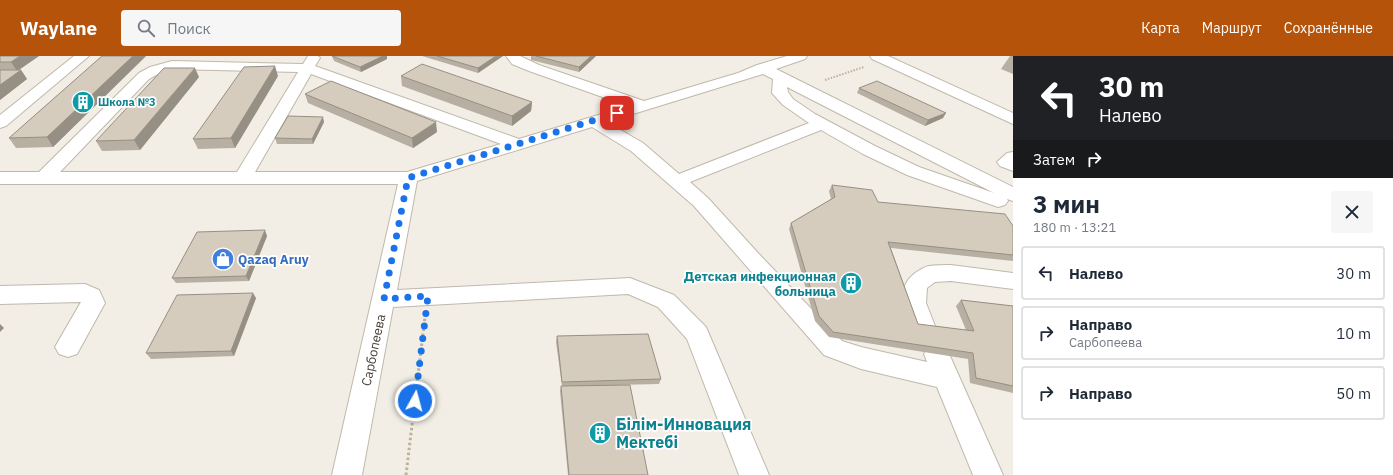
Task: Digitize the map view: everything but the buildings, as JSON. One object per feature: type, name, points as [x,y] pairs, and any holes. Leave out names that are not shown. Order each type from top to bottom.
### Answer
[{"type":"street","points":[[0,123],[82,56]]},
{"type":"street","points":[[513,56],[517,61],[534,68],[642,106]]},
{"type":"street","points":[[0,178],[408,178],[744,76],[762,68],[800,56]]},
{"type":"street","points":[[877,56],[1013,120]]},
{"type":"street","points":[[243,178],[310,62]]},
{"type":"street","points":[[44,178],[144,76],[155,70],[172,65],[310,62],[517,144]]},
{"type":"street","points":[[762,68],[1013,195]]},
{"type":"street","points":[[780,78],[780,93],[788,102],[822,124],[913,171],[998,200],[1013,208]]},
{"type":"street","points":[[592,121],[638,147],[701,202],[750,258],[833,348],[861,358],[936,354]]},
{"type":"street","points":[[677,181],[822,124]]},
{"type":"street","points":[[1013,157],[1006,162],[1013,166]]},
{"type":"street","name":"Сарбопеева","points":[[348,475],[408,178]]},
{"type":"street","points":[[988,475],[914,303],[916,285],[930,274],[951,273],[1013,281]]},
{"type":"street","points":[[384,299],[630,286],[666,301],[697,334],[754,475]]},
{"type":"street","points":[[0,295],[85,293],[92,296],[93,303],[68,347]]},
{"type":"path","points":[[406,475],[428,296]]},
{"type":"place","name":"Школа №3","points":[[83,102]]},
{"type":"place","name":"Qazaq Aruy","points":[[223,259]]},
{"type":"place","name":"Детская инфекционная больница","points":[[851,283]]},
{"type":"place","name":"Білім-Инновация Мектебі","points":[[600,433]]},
{"type":"route","points":[[415,401],[428,296],[384,299],[408,178],[617,113]]}]
